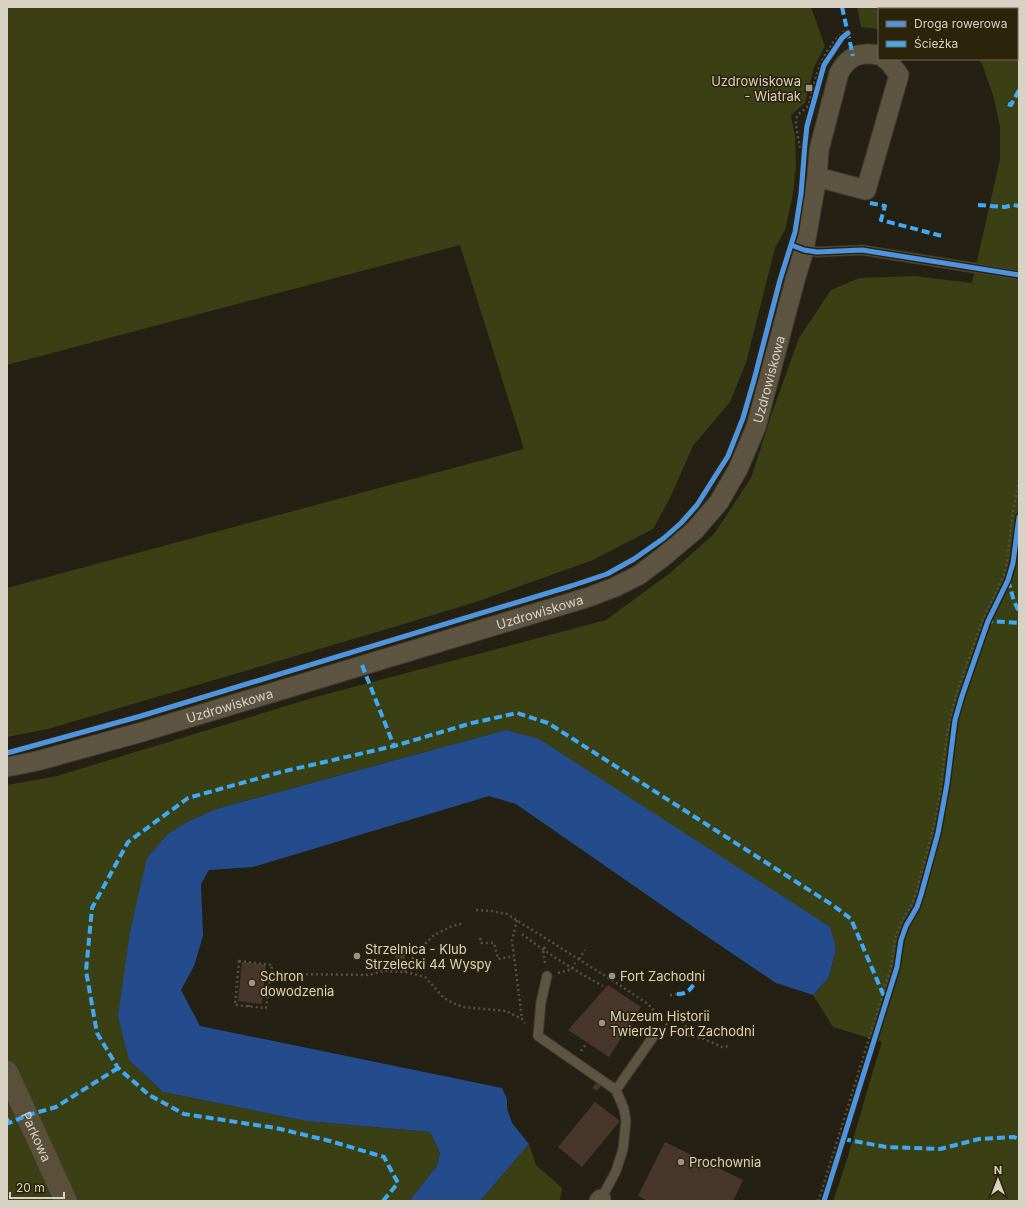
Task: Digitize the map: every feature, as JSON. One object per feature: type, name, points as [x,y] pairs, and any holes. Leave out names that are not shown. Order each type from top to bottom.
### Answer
[{"type":"street","name":"Uzdrowiskowa","points":[[7,767],[37,761],[142,732],[589,597],[615,588],[639,575],[663,558],[695,530],[719,502],[738,469],[756,427],[804,250],[817,177],[819,150],[839,73],[843,65],[853,56],[867,54],[878,56]]},
{"type":"street","points":[[817,177],[866,190],[899,75],[886,60]]},
{"type":"street","name":"Parkowa","points":[[7,1072],[66,1201]]},
{"type":"lane","points":[[804,250],[817,252],[862,250],[1019,275]]},
{"type":"lane","points":[[547,976],[541,1002],[538,1036],[616,1090],[624,1109],[626,1122],[623,1149],[616,1171],[601,1200]]},
{"type":"lane","points":[[616,1090],[653,1037]]},
{"type":"path","points":[[812,113],[824,65],[842,38],[848,33]]},
{"type":"path","points":[[818,1201],[891,968],[895,938],[916,893],[939,802],[947,733],[951,713],[981,624],[1004,575],[1019,480]]},
{"type":"path","points":[[1008,580],[1014,556]]},
{"type":"path","points":[[986,629],[998,601]]},
{"type":"path","points":[[954,727],[960,702]]},
{"type":"path","points":[[910,920],[921,895],[938,834],[946,791]]},
{"type":"path","points":[[476,910],[507,914],[648,1004],[666,1024],[688,1035],[704,1039],[722,1047],[729,1046]]},
{"type":"path","points":[[517,920],[512,941],[522,1019]]},
{"type":"path","points":[[406,972],[415,954],[433,936],[452,926],[464,923]]},
{"type":"path","points":[[904,933],[906,926]]},
{"type":"path","points":[[522,934],[572,969],[603,986]]},
{"type":"path","points":[[480,938],[481,943],[494,943],[498,959],[514,956]]},
{"type":"path","points":[[579,959],[584,950]]},
{"type":"path","points":[[833,1176],[897,967],[899,953]]},
{"type":"path","points":[[239,961],[272,965],[271,972],[266,1008],[235,1005],[239,961]]},
{"type":"path","points":[[271,972],[295,974],[369,975],[383,971],[406,972],[425,977],[444,998],[463,1007],[506,1011],[522,1019],[538,1036]]},
{"type":"path","points":[[670,995],[677,994]]},
{"type":"path","points":[[249,1002],[249,1007]]},
{"type":"path","points":[[683,1016],[682,1020],[684,1026],[692,1030],[688,1035]]},
{"type":"green space","points":[[7,7],[811,7],[825,46],[814,67],[805,103],[791,115],[795,137],[796,166],[793,194],[785,230],[775,248],[746,363],[730,402],[693,446],[670,498],[653,529],[593,560],[479,601],[48,729],[7,737],[7,588],[524,449],[460,245],[7,365]]},
{"type":"green space","points":[[857,7],[1019,7],[1019,1201],[833,1201],[882,1042],[833,1027],[813,995],[829,977],[836,948],[506,730],[216,809],[187,822],[129,1060],[163,1092],[306,1121],[430,1132],[440,1153],[437,1166],[409,1201],[7,1201],[7,785],[57,776],[312,698],[606,620],[670,573],[714,534],[751,478],[773,410],[799,338],[831,290],[859,278],[915,276],[972,283],[1000,159],[1000,127],[993,95],[982,64],[979,60],[1018,60],[1018,8],[878,8],[878,29],[861,27]]},
{"type":"green space","points":[[529,1144],[536,1165],[562,1188],[560,1201],[480,1201]]},
{"type":"water","points":[[506,730],[539,739],[830,927],[836,948],[829,977],[813,995],[776,983],[516,804],[489,796],[253,867],[209,870],[201,884],[203,936],[194,966],[181,990],[200,1026],[502,1088],[507,1099],[507,1109],[512,1123],[529,1144],[480,1201],[409,1201],[437,1166],[440,1153],[430,1132],[306,1121],[163,1092],[129,1060],[118,1016],[130,932],[147,858],[167,835],[187,822],[216,809]]},
{"type":"building","points":[[405,948],[405,959],[396,959],[395,949]]},
{"type":"building","name":"Schron dowodzenia","points":[[242,962],[266,965],[262,1004],[238,1001]]},
{"type":"building","name":"Muzeum Historii Twierdzy Fort Zachodni","points":[[608,985],[641,1007],[609,1057],[568,1030]]},
{"type":"building","points":[[597,1082],[601,1086],[597,1091],[592,1088]]},
{"type":"building","points":[[595,1102],[620,1121],[582,1167],[558,1147]]},
{"type":"building","name":"Prochownia","points":[[665,1142],[743,1180],[733,1201],[648,1201],[638,1196]]},
{"type":"marked path","points":[[842,7],[853,56]]},
{"type":"marked path","points":[[1008,104],[1011,105],[1019,90]]},
{"type":"marked path","points":[[870,203],[885,206],[881,220],[942,236]]},
{"type":"marked path","points":[[978,205],[1005,207],[1013,205],[1019,206]]},
{"type":"marked path","points":[[1008,580],[1019,612]]},
{"type":"marked path","points":[[985,622],[1019,623]]},
{"type":"marked path","points":[[362,665],[394,746]]},
{"type":"marked path","points":[[383,1201],[398,1183],[384,1157],[330,1141],[276,1128],[184,1114],[149,1095],[118,1068],[97,1033],[86,971],[92,908],[128,842],[188,798],[281,772],[394,746],[472,723],[517,713],[548,723],[834,906],[851,919],[886,1001]]},
{"type":"marked path","points":[[677,994],[688,992],[695,983]]},
{"type":"marked path","points":[[7,1119],[9,1123],[28,1115],[56,1107],[118,1068]]},
{"type":"marked path","points":[[843,1139],[886,1147],[940,1149],[979,1139],[1014,1137],[1019,1139]]},
{"type":"cycle path","points":[[7,753],[141,716],[571,586],[607,574],[634,559],[664,538],[681,523],[697,505],[728,456],[743,418],[780,280],[795,232],[801,194],[807,126],[824,65],[842,38],[848,33]]},
{"type":"cycle path","points":[[791,245],[804,250],[817,252],[862,250],[1019,275]]},
{"type":"cycle path","points":[[824,1201],[897,967],[901,940],[906,926],[917,907],[921,895],[938,833],[947,784],[955,720],[988,621],[1008,580],[1013,563],[1019,517]]},
{"type":"place","name":"Uzdrowiskowa - Wiatrak","points":[[809,88]]},
{"type":"place","name":"Strzelnica - Klub Strzelecki 44 Wyspy","points":[[357,956]]},
{"type":"place","name":"Fort Zachodni","points":[[612,976]]},
{"type":"place","name":"Schron dowodzenia","points":[[252,983]]},
{"type":"place","name":"Muzeum Historii Twierdzy Fort Zachodni","points":[[602,1023]]},
{"type":"place","name":"Prochownia","points":[[681,1162]]}]
